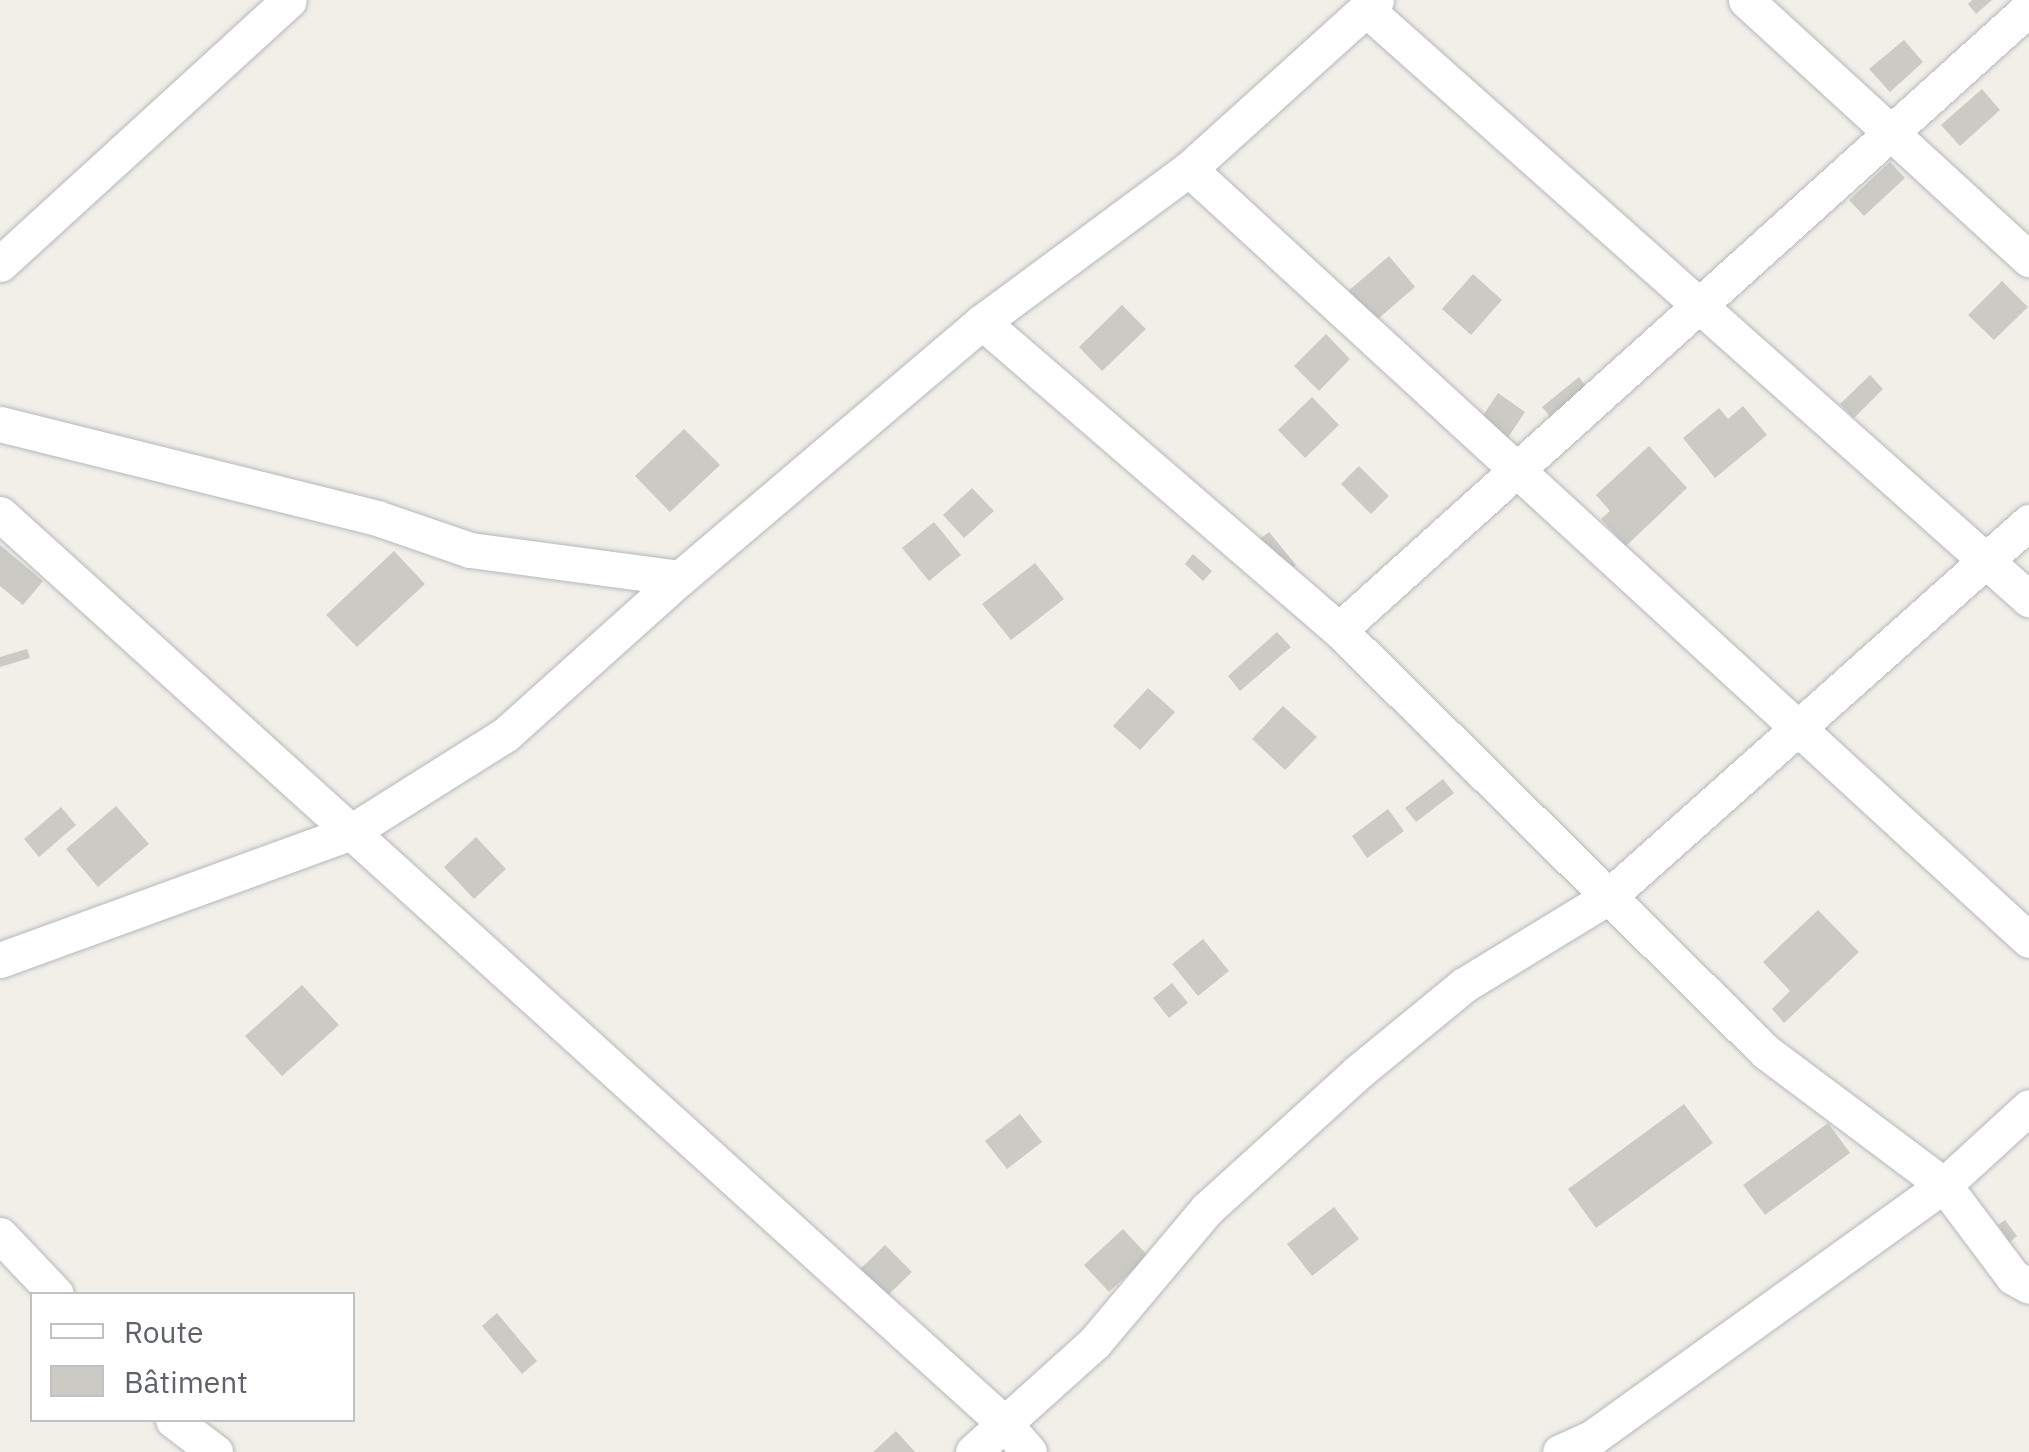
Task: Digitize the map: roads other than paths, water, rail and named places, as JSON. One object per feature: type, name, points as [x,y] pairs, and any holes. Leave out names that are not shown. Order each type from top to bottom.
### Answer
[{"type":"street","points":[[0,264],[289,0]]},
{"type":"street","points":[[1746,0],[2029,259]]},
{"type":"street","points":[[0,960],[349,833],[506,734],[680,578],[982,322],[1189,170],[1371,5],[2029,599]]},
{"type":"street","points":[[1339,630],[2029,8]]},
{"type":"street","points":[[1189,170],[2029,940]]},
{"type":"street","points":[[982,322],[1339,630],[1766,1052],[1944,1185],[2013,1277],[2029,1286]]},
{"type":"street","points":[[0,424],[377,518],[470,550],[680,578]]},
{"type":"street","points":[[0,514],[1004,1423],[1028,1452]]},
{"type":"street","points":[[973,1452],[1095,1342],[1207,1209],[1358,1072],[1464,985],[1608,897],[2029,522]]},
{"type":"street","points":[[1560,1452],[1593,1437],[1944,1185],[2029,1107]]},
{"type":"street","points":[[0,1235],[54,1292]]},
{"type":"street","points":[[176,1422],[215,1452]]}]
